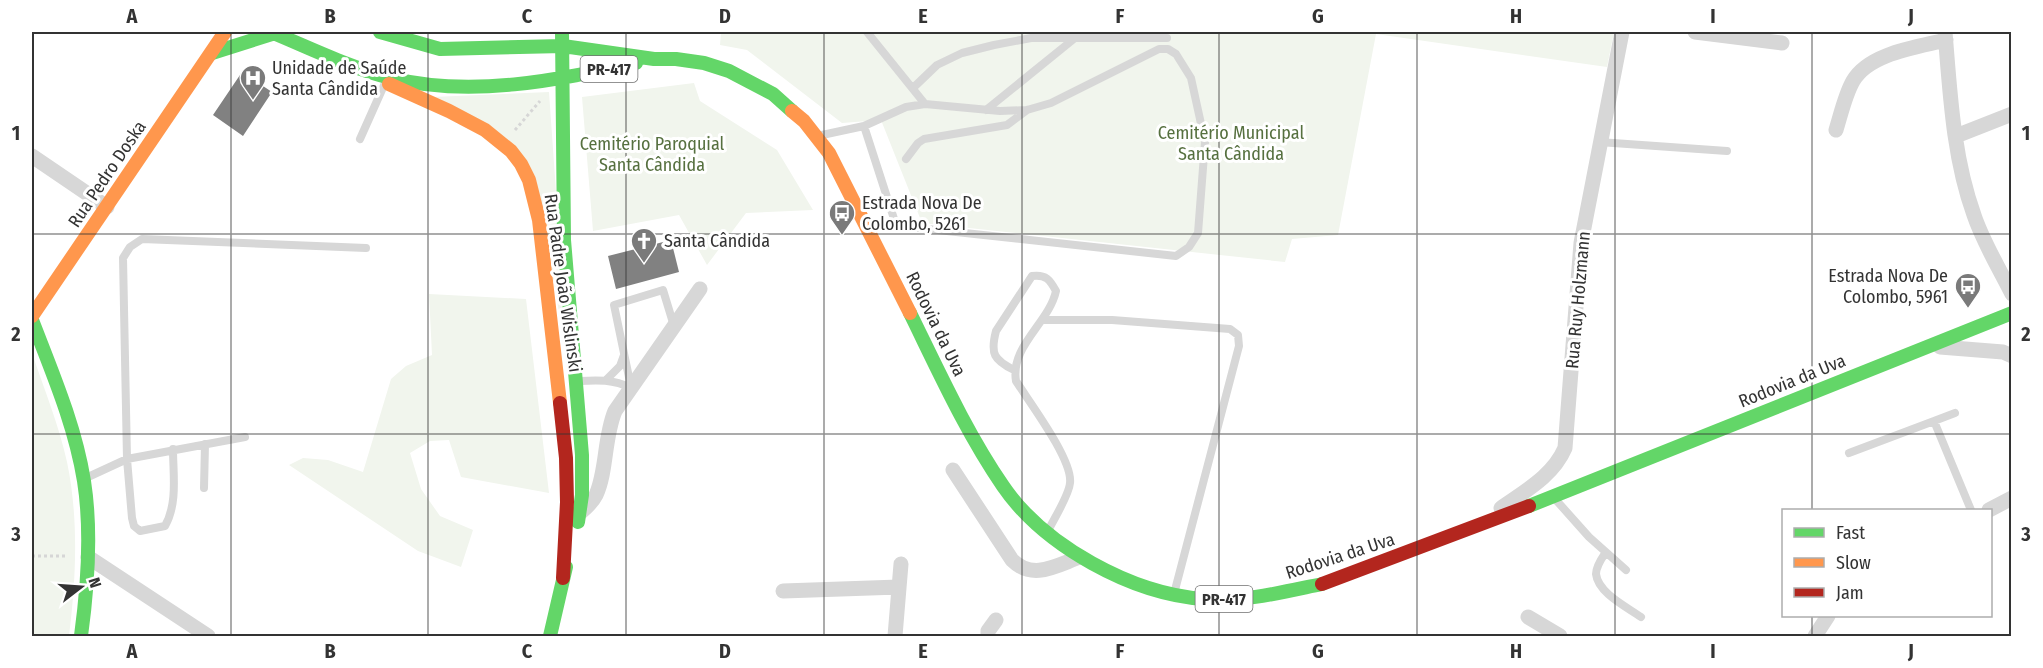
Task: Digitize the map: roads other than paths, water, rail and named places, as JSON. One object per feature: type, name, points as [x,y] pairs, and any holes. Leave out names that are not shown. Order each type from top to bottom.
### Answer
[{"type":"main road","name":"Rua Pedro Doska","points":[[32,317],[49,282],[107,207],[225,32]]},
{"type":"main road","points":[[212,53],[273,32],[345,63]]},
{"type":"main road","name":"Rodovia da Uva","points":[[380,32],[440,49],[563,46],[654,59],[704,63],[729,71],[773,94],[796,113],[818,136],[843,177],[957,410],[987,464],[1027,515],[1047,533],[1080,556],[1136,583],[1174,594],[1204,599],[1231,599],[1294,591],[1353,574],[2012,313]]},
{"type":"main road","name":"Rua Padre João Wislinski","points":[[550,636],[580,513],[582,454],[563,220],[562,32]]},
{"type":"main road","points":[[533,47],[540,34]]},
{"type":"main road","name":"Rodovia da Uva","points":[[345,63],[392,78],[441,86],[469,87],[563,79],[654,59]]},
{"type":"main road","name":"Rua Padre João Wislinski","points":[[345,63],[474,123],[504,142],[520,162],[532,187],[539,220],[566,458],[567,502],[563,578]]},
{"type":"main road","points":[[47,362],[49,282]]},
{"type":"main road","points":[[548,298],[557,333],[560,362],[576,381]]},
{"type":"main road","points":[[32,317],[77,448],[83,478],[88,557],[81,636]]},
{"type":"street","name":"Rua Ruy Holzmann","points":[[1473,528],[1552,469],[1561,458],[1565,448],[1581,243],[1622,32]]},
{"type":"street","points":[[1695,32],[1782,43]]},
{"type":"street","points":[[1836,130],[1854,80],[1870,65],[1886,55],[1946,36],[1961,168],[1974,215],[2012,294]]},
{"type":"street","points":[[1956,136],[2012,114]]},
{"type":"street","points":[[32,156],[107,207]]},
{"type":"street","points":[[580,513],[595,497],[599,487],[611,421],[615,411],[700,289]]},
{"type":"street","points":[[1928,346],[2003,352],[2012,356]]},
{"type":"street","points":[[953,470],[1012,560],[1020,568],[1038,571],[1080,556]]},
{"type":"street","points":[[1991,509],[2012,498]]},
{"type":"street","points":[[88,557],[208,636]]},
{"type":"street","points":[[895,636],[901,564]]},
{"type":"street","points":[[783,591],[899,587]]},
{"type":"street","points":[[1528,617],[1560,636]]},
{"type":"street","points":[[1815,636],[1827,617]]},
{"type":"street","points":[[988,636],[988,631],[996,620]]},
{"type":"lane","points":[[867,32],[925,104]]},
{"type":"lane","points":[[913,88],[937,65],[962,53],[994,45],[1031,38],[1169,35]]},
{"type":"lane","points":[[1159,50],[1169,35]]},
{"type":"lane","points":[[986,110],[1075,38]]},
{"type":"lane","points":[[818,136],[864,126],[906,107],[925,104],[986,110],[1027,110],[1051,103],[1159,50],[1168,49],[1176,54],[1191,78],[1205,142],[1198,233],[1190,247],[1176,256],[866,223]]},
{"type":"lane","points":[[360,139],[386,82]]},
{"type":"lane","points":[[906,159],[924,139],[1007,125],[1027,110]]},
{"type":"lane","points":[[864,126],[896,225]]},
{"type":"lane","points":[[1599,142],[1727,151]]},
{"type":"lane","points":[[173,449],[171,516],[165,526],[140,531],[134,526],[132,518],[127,459],[123,258],[130,247],[142,239],[366,248]]},
{"type":"lane","points":[[1014,370],[999,362],[994,355],[993,342],[996,331],[1032,276],[1040,275],[1049,279],[1056,291],[1054,303],[1019,355],[1014,370],[1016,381],[1064,457],[1071,474],[1070,486],[1047,533]]},
{"type":"lane","points":[[631,388],[614,304],[663,290],[674,326]]},
{"type":"lane","points":[[1042,320],[1136,322],[1230,329],[1238,335],[1239,345],[1174,594]]},
{"type":"lane","points":[[606,380],[620,366],[624,354]]},
{"type":"lane","points":[[576,381],[606,380],[622,383],[631,388]]},
{"type":"lane","points":[[1849,453],[1955,413]]},
{"type":"lane","points":[[1934,421],[1971,509]]},
{"type":"lane","points":[[83,478],[127,459],[245,437]]},
{"type":"lane","points":[[204,444],[204,488]]},
{"type":"lane","points":[[1553,496],[1589,537],[1626,570]]},
{"type":"lane","points":[[1606,552],[1596,574],[1599,583],[1605,591],[1641,617]]},
{"type":"place","name":"Unidade de Saúde Santa Cândida","points":[[253,101]]},
{"type":"place","name":"Estrada Nova De Colombo, 5261","points":[[842,236]]},
{"type":"place","name":"Santa Cândida","points":[[644,264]]},
{"type":"place","name":"Estrada Nova De Colombo, 5961","points":[[1968,309]]},
{"type":"park label","name":"Cemitério Municipal Santa Cândida","points":[[1231,143]]},
{"type":"park label","name":"Cemitério Paroquial Santa Cândida","points":[[652,154]]}]
